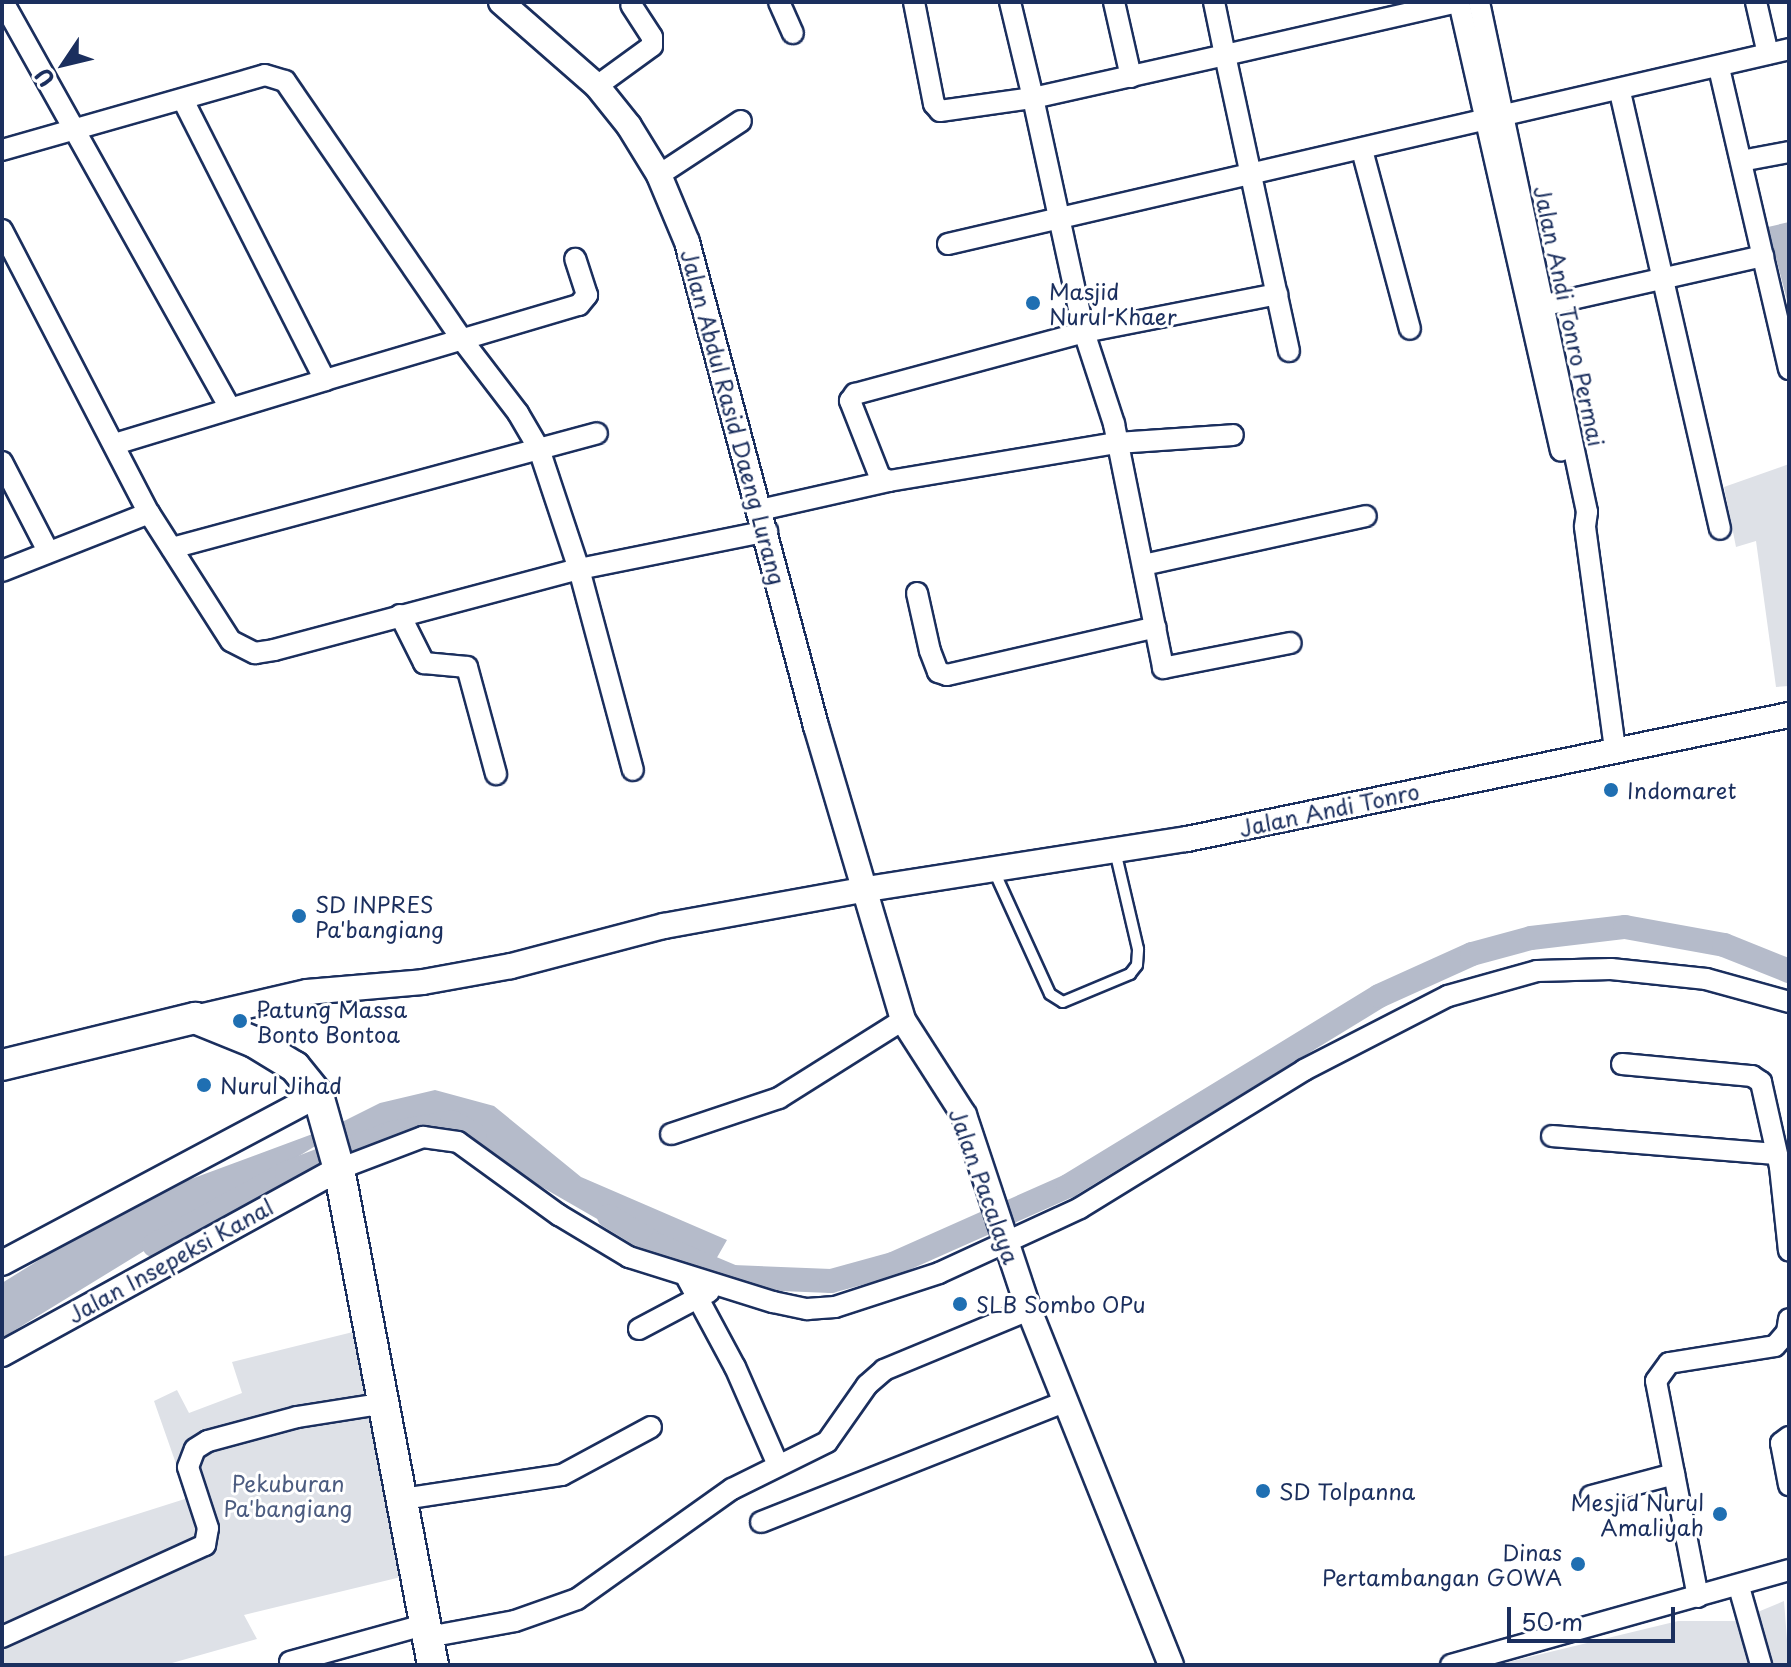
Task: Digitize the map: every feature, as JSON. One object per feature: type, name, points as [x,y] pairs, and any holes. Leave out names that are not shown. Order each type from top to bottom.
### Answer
[{"type":"main road","points":[[2,1065],[195,1018],[254,1042],[295,1067],[321,1105],[338,1165],[429,1642]]},
{"type":"street","points":[[3,2],[229,406]]},
{"type":"street","name":"Jalan Abdul Rasid Daeng Lurang","points":[[501,2],[597,86],[659,175],[687,242],[764,521],[816,726],[867,889]]},
{"type":"street","points":[[779,2],[793,33]]},
{"type":"street","name":"Jalan Andi Tonro Permai","points":[[914,2],[934,104],[940,111],[1033,98],[1459,2],[1494,118],[1535,308],[1587,512],[1580,519],[1615,748]]},
{"type":"street","points":[[1010,2],[1084,332],[1117,443],[1163,668],[1291,643]]},
{"type":"street","points":[[1114,2],[1131,77]]},
{"type":"street","points":[[1214,2],[1289,351]]},
{"type":"street","name":"Jalan Andi Tonro Permai","points":[[1479,2],[1494,118]]},
{"type":"street","points":[[1756,2],[1768,54]]},
{"type":"street","points":[[597,86],[652,46],[652,37],[631,5]]},
{"type":"street","points":[[948,244],[1494,118],[1620,92],[1789,49]]},
{"type":"street","points":[[1719,68],[1789,369]]},
{"type":"street","points":[[2,150],[184,102],[265,75],[285,81],[539,449],[579,569],[633,770]]},
{"type":"street","points":[[1620,92],[1720,529]]},
{"type":"street","points":[[184,102],[325,380]]},
{"type":"street","points":[[659,175],[741,121]]},
{"type":"street","points":[[1362,150],[1410,329]]},
{"type":"street","points":[[1741,161],[1789,152]]},
{"type":"street","points":[[2,230],[149,513],[240,649],[274,650],[764,521],[889,481],[1117,443],[1233,435]]},
{"type":"street","points":[[1535,308],[1763,256]]},
{"type":"street","points":[[115,444],[229,406],[463,341],[585,301],[575,259]]},
{"type":"street","points":[[889,481],[880,477],[850,401],[855,394],[1084,332],[1277,294]]},
{"type":"street","points":[[172,548],[597,433]]},
{"type":"street","points":[[2,462],[48,551]]},
{"type":"street","points":[[2,571],[149,513]]},
{"type":"street","points":[[1143,565],[1366,516]]},
{"type":"street","points":[[917,593],[930,651],[938,672],[947,675],[1156,627]]},
{"type":"street","points":[[400,615],[424,663],[467,667],[496,774]]},
{"type":"street","name":"Jalan Andi Tonro","points":[[195,1018],[265,1001],[496,969],[664,926],[867,889],[1115,851],[1789,715]]},
{"type":"street","name":"Jalan Pacalaya","points":[[867,889],[903,1020],[964,1115],[1029,1310],[1171,1665]]},
{"type":"street","points":[[338,1165],[423,1137],[458,1142],[605,1243],[687,1278],[708,1293],[807,1309],[835,1307],[939,1273],[999,1225],[1080,1208],[1304,1070],[1448,996],[1537,971],[1611,969],[1706,979],[1789,1002]]},
{"type":"street","points":[[254,1042],[265,1001]]},
{"type":"street","points":[[671,1134],[779,1098],[903,1020]]},
{"type":"street","points":[[1622,1064],[1752,1076],[1766,1093],[1775,1154],[1786,1184],[1789,1251]]},
{"type":"street","points":[[2,1263],[321,1105]]},
{"type":"street","points":[[1552,1136],[1775,1154]]},
{"type":"street","name":"Jalan Insepeksi Kanal","points":[[2,1354],[338,1165]]},
{"type":"street","points":[[639,1329],[708,1293]]},
{"type":"street","points":[[708,1293],[778,1465]]},
{"type":"street","points":[[290,1662],[429,1642],[526,1618],[577,1599],[665,1533],[778,1465],[827,1442],[867,1385],[884,1370],[1029,1310]]},
{"type":"street","points":[[1698,1597],[1659,1404],[1660,1370],[1669,1363],[1775,1346],[1787,1332],[1789,1319]]},
{"type":"street","points":[[761,1522],[1067,1401]]},
{"type":"street","points":[[2,1637],[205,1545],[208,1528],[188,1467],[195,1449],[208,1441],[297,1417],[385,1403]]},
{"type":"street","points":[[403,1499],[562,1475],[651,1427]]},
{"type":"street","points":[[1789,1437],[1781,1443],[1789,1485]]},
{"type":"street","points":[[1591,1496],[1674,1474]]},
{"type":"street","points":[[1451,1665],[1739,1587],[1789,1570]]},
{"type":"street","points":[[1739,1587],[1761,1665]]},
{"type":"lane","points":[[994,871],[1050,994],[1063,1002],[1130,974],[1137,965],[1138,949],[1115,851]]},
{"type":"green space","points":[[1789,464],[1789,686],[1776,687],[1756,541],[1736,547],[1724,487]]},
{"type":"green space","name":"Pekuburan Pa'bangiang","points":[[353,1332],[399,1531],[401,1577],[244,1615],[257,1639],[165,1665],[2,1665],[2,1557],[188,1498],[154,1401],[177,1390],[189,1413],[242,1393],[232,1362]]},
{"type":"green space","points":[[1784,1601],[1789,1665],[1496,1665],[1678,1621],[1736,1621]]},
{"type":"water","points":[[1789,222],[1789,308],[1768,227]]},
{"type":"water","points":[[435,1090],[494,1106],[581,1177],[727,1240],[715,1261],[599,1220],[514,1171],[434,1115],[317,1145],[2,1338],[2,1283],[137,1199],[334,1126],[380,1103]]},
{"type":"waterway","points":[[609,1216],[657,1245],[733,1277],[831,1281],[893,1264],[1068,1186],[1379,996],[1472,954],[1531,938],[1625,927],[1724,945],[1789,971]]},
{"type":"waterway","points":[[154,1245],[287,1173],[392,1133],[452,1122],[475,1135]]},
{"type":"place","name":"Masjid Nurul Khaer","points":[[1033,303]]},
{"type":"place","name":"Indomaret","points":[[1611,790]]},
{"type":"place","name":"SD INPRES Pa'bangiang","points":[[299,916]]},
{"type":"place","name":"Patung Massa Bonto Bontoa","points":[[240,1021]]},
{"type":"place","name":"Nurul Jihad","points":[[204,1085]]},
{"type":"place","name":"SLB Sombo OPu","points":[[960,1304]]},
{"type":"place","name":"SD Tolpanna","points":[[1263,1491]]},
{"type":"place","name":"Mesjid Nurul Amaliyah","points":[[1720,1514]]},
{"type":"place","name":"Dinas Pertambangan GOWA","points":[[1578,1564]]}]
